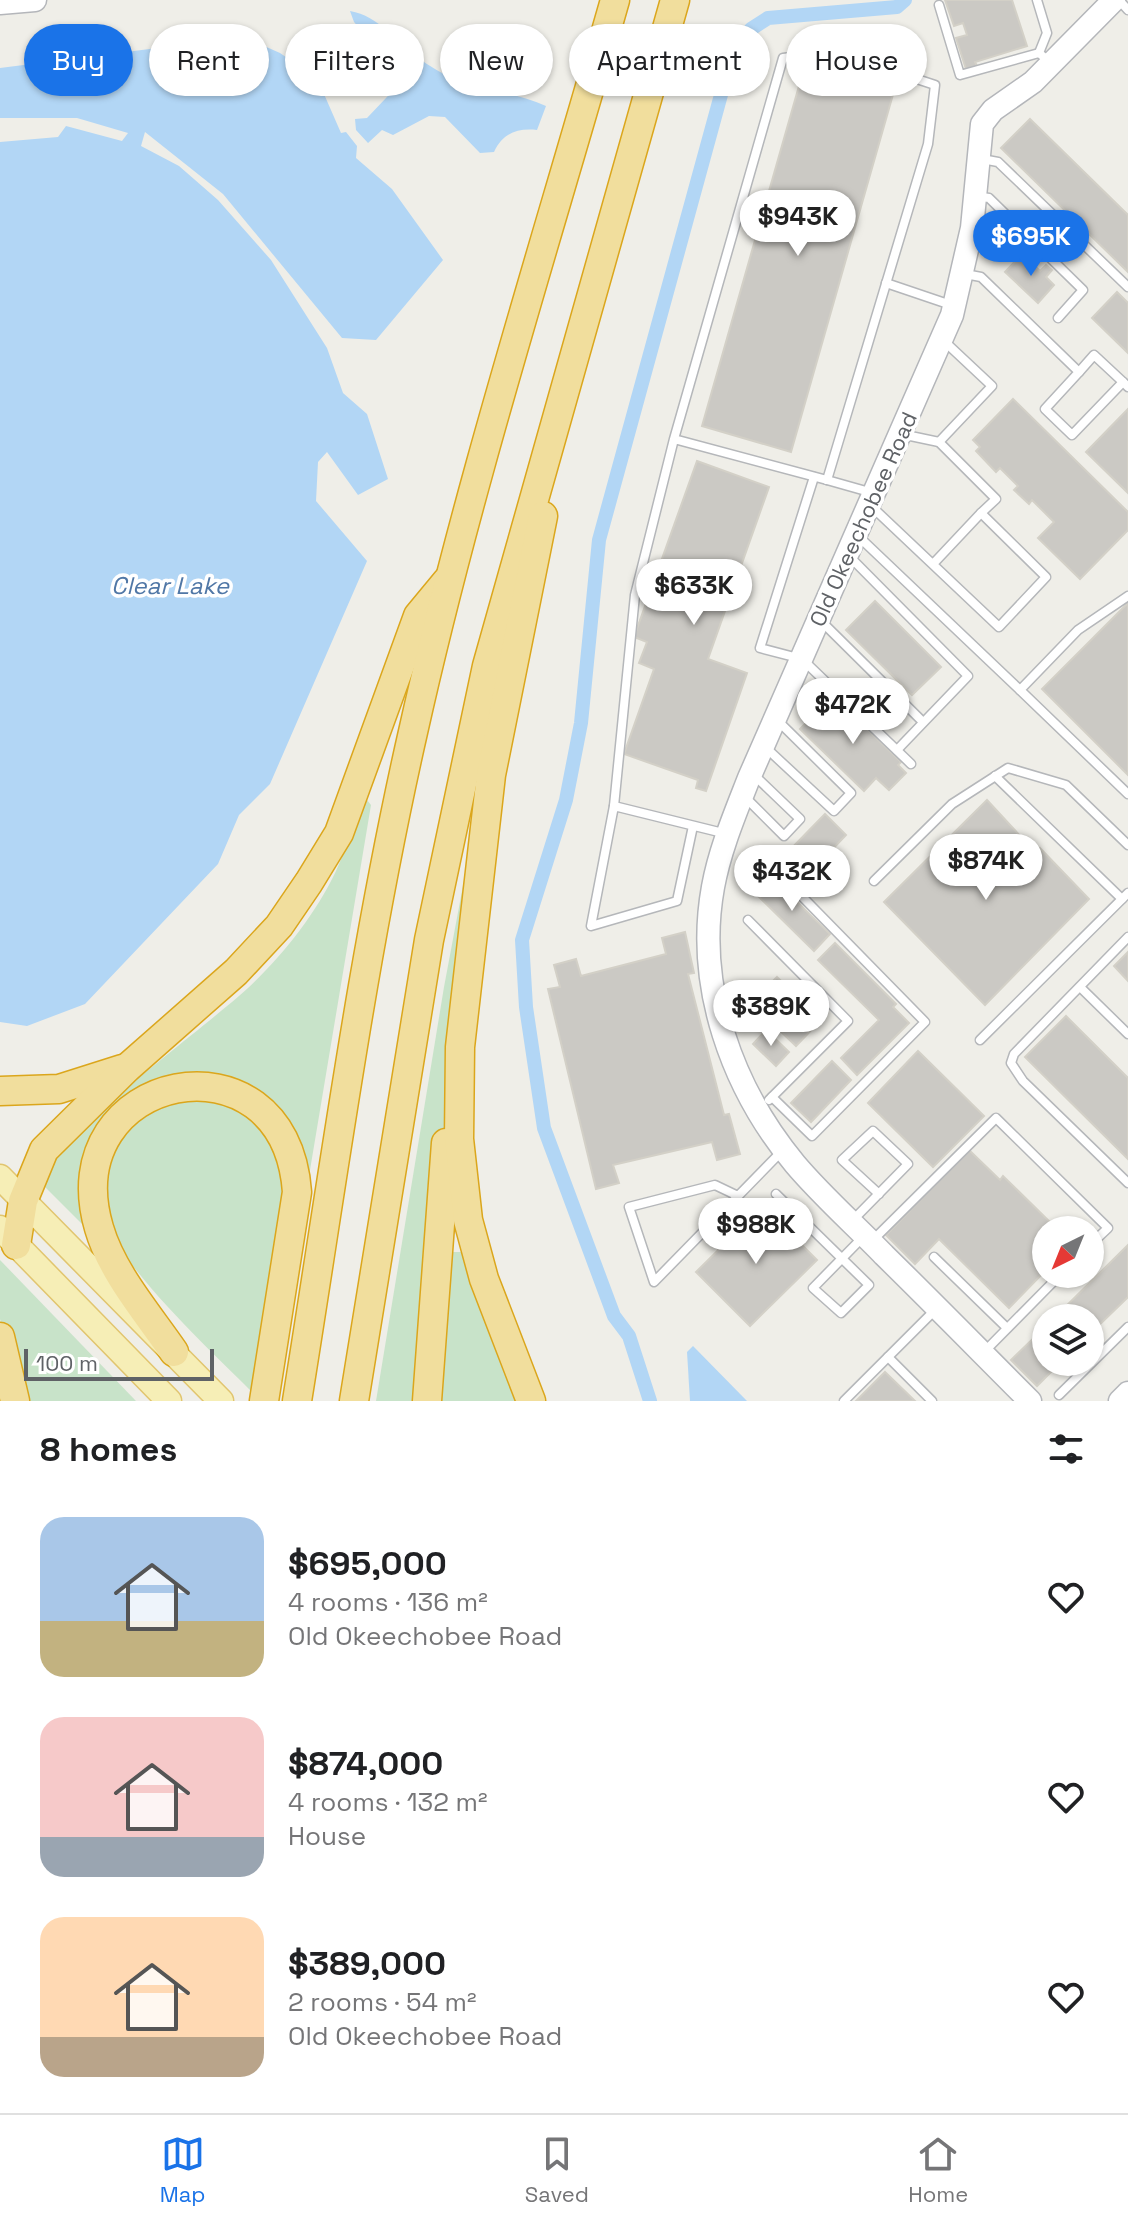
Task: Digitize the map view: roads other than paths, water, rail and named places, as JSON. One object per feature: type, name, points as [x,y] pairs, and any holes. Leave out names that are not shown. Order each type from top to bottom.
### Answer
[{"type":"highway","points":[[297,1401],[380,890],[412,735],[452,574],[615,0]]},
{"type":"highway","points":[[354,1401],[450,834],[491,651],[561,394],[675,0]]},
{"type":"highway","points":[[427,1401],[446,1136],[460,1047],[491,775],[537,555],[561,394]]},
{"type":"highway","points":[[8,1237],[44,1150],[127,1068],[236,972],[279,926],[309,882],[339,833],[418,616],[452,574]]},
{"type":"highway","points":[[460,1047],[459,1139],[468,1220],[484,1279],[531,1401]]},
{"type":"highway","points":[[0,1091],[59,1089],[127,1068]]},
{"type":"highway","points":[[174,1352],[109,1253],[100,1230],[93,1190],[97,1159],[108,1134],[125,1112],[160,1092],[191,1085],[218,1088],[259,1108],[286,1143],[295,1166],[297,1192],[264,1401]]},
{"type":"highway","points":[[0,1337],[15,1401]]},
{"type":"main road","points":[[0,1177],[221,1401]]},
{"type":"main road","points":[[8,1237],[169,1401]]},
{"type":"street","points":[[0,3],[35,0]]},
{"type":"street","name":"Old Okeechobee Road","points":[[1030,1401],[784,1150],[764,1104],[727,1047],[716,1011],[711,974],[713,890],[727,834],[751,772],[954,306],[964,273],[980,131],[987,117],[1026,88],[1045,58],[1116,0]]},
{"type":"street","points":[[1120,1401],[1128,1393]]},
{"type":"lane","points":[[939,5],[960,75],[1045,58],[1047,33],[1037,0]]},
{"type":"lane","points":[[1116,0],[1128,10]]},
{"type":"lane","points":[[693,826],[677,901],[591,926],[614,806],[635,595],[674,439],[783,58],[835,52],[935,85],[928,144],[827,480]]},
{"type":"lane","points":[[978,158],[998,162],[1128,287]]},
{"type":"lane","points":[[975,196],[989,198],[1083,290],[1058,318]]},
{"type":"lane","points":[[964,273],[981,277],[1079,372]]},
{"type":"lane","points":[[886,283],[954,306]]},
{"type":"lane","points":[[939,442],[992,386],[941,339]]},
{"type":"lane","points":[[1094,355],[1125,385],[1072,435],[1045,409],[1094,355]]},
{"type":"lane","points":[[900,434],[939,442],[996,499],[933,564]]},
{"type":"lane","points":[[674,439],[827,480],[872,499],[933,564],[999,627],[1046,577],[981,513]]},
{"type":"lane","points":[[814,477],[760,648],[802,659],[911,764]]},
{"type":"lane","points":[[852,545],[968,676],[897,750]]},
{"type":"lane","points":[[852,545],[1020,690],[1128,794]]},
{"type":"lane","points":[[1020,690],[1078,630],[1128,596]]},
{"type":"lane","points":[[819,619],[923,722]]},
{"type":"lane","points":[[763,746],[834,811],[851,793],[775,718]]},
{"type":"lane","points":[[874,881],[952,804],[1008,768],[1066,785],[1128,845]]},
{"type":"lane","points":[[742,795],[784,836],[800,819],[751,772]]},
{"type":"lane","points":[[980,1040],[1125,896],[995,776]]},
{"type":"lane","points":[[614,806],[727,834]]},
{"type":"lane","points":[[748,920],[848,1021],[764,1104],[812,1136],[925,1022],[782,876]]},
{"type":"lane","points":[[1128,937],[1014,1054],[1011,1063],[1023,1081],[1128,1183]]},
{"type":"lane","points":[[1080,987],[1128,1034]]},
{"type":"lane","points":[[776,1194],[842,1259],[869,1285],[841,1313],[813,1288],[842,1259],[863,1233],[996,1118],[1096,1216]]},
{"type":"lane","points":[[863,1233],[879,1194],[908,1164],[873,1131],[842,1160],[879,1194]]},
{"type":"lane","points":[[738,1196],[715,1185],[629,1207],[654,1282],[784,1150]]},
{"type":"lane","points":[[934,1257],[1007,1328]]},
{"type":"lane","points":[[982,1353],[1047,1288]]},
{"type":"lane","points":[[844,1401],[937,1308]]},
{"type":"lane","points":[[1059,1395],[1128,1327]]},
{"type":"lane","points":[[888,1357],[932,1401]]},
{"type":"water","points":[[350,11],[379,24],[356,24]]},
{"type":"water","name":"Clear Lake","points":[[269,48],[280,53],[285,56],[285,96],[325,96],[341,133],[346,132],[357,146],[356,158],[392,189],[443,260],[376,340],[342,338],[223,194],[145,132],[141,146],[179,166],[218,200],[271,260],[327,348],[343,393],[367,414],[388,479],[358,495],[327,452],[318,462],[316,501],[367,561],[270,784],[239,815],[218,864],[85,1004],[27,1026],[0,1022],[0,142],[58,137],[66,126],[122,141],[128,133],[77,118],[0,118],[0,68],[24,65],[24,96],[133,96],[133,51],[149,49],[149,96],[269,96]]},
{"type":"water","points":[[424,62],[440,71],[440,96],[514,96],[546,106],[537,130],[511,133],[494,152],[480,153],[445,117],[429,116],[393,135],[382,130],[368,143],[356,130],[355,119],[367,118],[388,96],[424,96]]},
{"type":"water","points":[[693,1346],[747,1401],[690,1401],[687,1352]]},
{"type":"waterway","points":[[650,1401],[629,1336],[614,1316],[544,1128],[526,1007],[522,940],[566,800],[581,723],[599,540],[733,51],[751,29],[768,18],[897,7],[905,0]]}]
